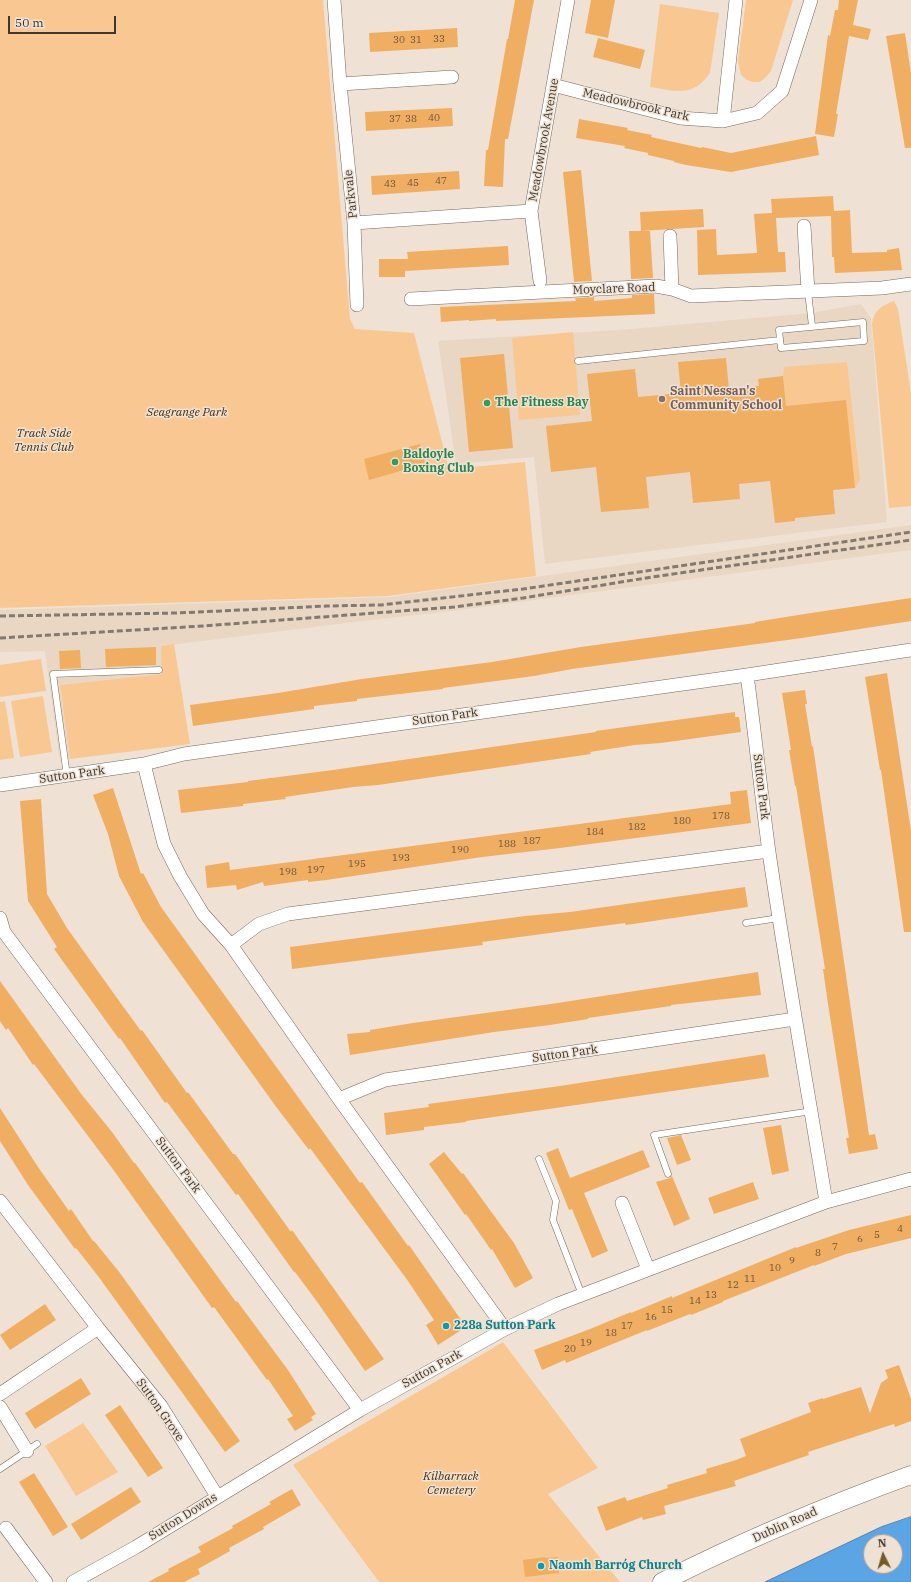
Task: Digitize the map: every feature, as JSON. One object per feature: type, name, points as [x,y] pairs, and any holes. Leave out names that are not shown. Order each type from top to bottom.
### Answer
[{"type":"main road","name":"Dublin Road","points":[[662,1582],[775,1528],[848,1498],[911,1475]]},
{"type":"street","name":"Parkvale","points":[[334,0],[340,84],[354,223],[357,305]]},
{"type":"street","name":"Meadowbrook Avenue","points":[[540,281],[531,211],[568,0]]},
{"type":"street","points":[[723,121],[736,0]]},
{"type":"street","name":"Meadowbrook Park","points":[[554,85],[680,118],[723,121],[757,113],[782,91],[811,0]]},
{"type":"street","points":[[340,84],[452,77]]},
{"type":"street","points":[[354,223],[531,211]]},
{"type":"street","points":[[804,226],[808,292]]},
{"type":"street","points":[[670,236],[672,289]]},
{"type":"street","name":"Moyclare Road","points":[[411,299],[656,286],[672,289],[691,296],[882,288],[911,284]]},
{"type":"street","name":"Sutton Park","points":[[0,785],[144,764],[184,754],[747,675],[911,650]]},
{"type":"street","name":"Sutton Park","points":[[747,675],[779,918],[826,1202]]},
{"type":"street","points":[[144,764],[164,844],[180,876],[203,914],[231,945],[339,1099],[505,1329]]},
{"type":"street","points":[[231,945],[259,924],[288,914],[769,851]]},
{"type":"street","name":"Sutton Park","points":[[0,918],[4,932],[360,1410]]},
{"type":"street","name":"Sutton Park","points":[[339,1099],[385,1080],[795,1019]]},
{"type":"street","name":"Sutton Park","points":[[292,1451],[360,1410],[505,1329],[558,1304],[826,1202],[911,1179]]},
{"type":"street","name":"Sutton Grove","points":[[0,1201],[98,1328],[161,1406],[217,1496]]},
{"type":"street","points":[[622,1204],[648,1269]]},
{"type":"street","points":[[0,1394],[98,1328]]},
{"type":"street","points":[[0,1407],[26,1452]]},
{"type":"street","name":"Sutton Downs","points":[[73,1582],[136,1547],[292,1451]]},
{"type":"street","points":[[6,1528],[46,1582]]},
{"type":"lane","points":[[808,292],[812,326]]},
{"type":"lane","points":[[863,322],[864,341],[781,348],[779,330],[812,326],[863,322]]},
{"type":"lane","points":[[578,361],[780,340]]},
{"type":"lane","points":[[67,776],[53,674],[158,670]]},
{"type":"lane","points":[[746,923],[779,918]]},
{"type":"lane","points":[[668,1174],[654,1135],[812,1111]]},
{"type":"lane","points":[[540,1159],[556,1201],[553,1220],[582,1295]]},
{"type":"lane","points":[[0,1469],[38,1444]]},
{"type":"shaded area","name":"Saint Nessan's Community School","points":[[861,304],[871,318],[887,522],[545,564],[534,457],[456,464],[438,341],[619,330],[811,313]]},
{"type":"shaded area","points":[[911,525],[911,550],[444,612],[162,646],[162,674],[60,685],[70,759],[60,761],[45,651],[0,652],[0,610],[390,597]]},
{"type":"green space","name":"Seagrange Park","points":[[0,0],[323,0],[350,319],[355,329],[414,333],[449,469],[525,462],[536,576],[388,596],[0,608]]},
{"type":"green space","points":[[746,0],[793,0],[771,71],[760,82],[747,80],[741,75],[738,61]]},
{"type":"green space","points":[[660,4],[719,13],[710,73],[704,81],[690,89],[675,91],[650,87]]},
{"type":"green space","points":[[894,301],[898,309],[911,393],[911,506],[889,508],[872,324],[876,312],[885,305]]},
{"type":"green space","points":[[573,332],[580,415],[519,420],[512,338]]},
{"type":"green space","points":[[847,362],[860,480],[855,488],[786,406],[783,376],[784,367]]},
{"type":"green space","points":[[174,644],[190,744],[70,759],[60,685],[162,674],[161,646]]},
{"type":"green space","points":[[41,659],[46,691],[0,697],[0,665]]},
{"type":"green space","points":[[43,696],[52,752],[20,757],[11,701]]},
{"type":"green space","points":[[5,701],[14,758],[0,760],[0,702]]},
{"type":"green space","name":"Kilbarrack Cemetery","points":[[503,1342],[598,1468],[548,1494],[620,1582],[379,1582],[293,1465]]},
{"type":"green space","points":[[83,1423],[118,1472],[76,1496],[45,1446]]},
{"type":"water","points":[[911,1517],[911,1582],[765,1582],[863,1536],[863,1574],[903,1574],[903,1534],[866,1534],[881,1527]]},
{"type":"building","points":[[515,0],[534,0],[508,139],[505,139],[503,187],[484,186],[486,150],[488,150]]},
{"type":"building","points":[[591,0],[615,0],[608,38],[585,33]]},
{"type":"building","points":[[839,0],[858,0],[853,25],[871,29],[868,40],[849,36],[836,114],[838,114],[834,137],[815,134],[828,35],[830,36],[835,10],[838,10]]},
{"type":"building","points":[[457,28],[458,47],[370,52],[369,33]]},
{"type":"building","points":[[905,33],[911,73],[911,148],[905,148],[886,36]]},
{"type":"building","points":[[598,38],[645,50],[640,69],[593,57]]},
{"type":"building","points":[[452,108],[453,126],[366,131],[365,112]]},
{"type":"building","points":[[579,119],[628,128],[627,130],[652,135],[651,137],[731,153],[816,136],[819,155],[731,172],[686,165],[648,155],[648,153],[624,148],[625,146],[576,138]]},
{"type":"building","points":[[581,170],[592,281],[574,282],[563,172]]},
{"type":"building","points":[[459,171],[460,189],[372,195],[371,176]]},
{"type":"building","points":[[833,196],[834,211],[850,210],[852,253],[887,252],[887,250],[899,248],[902,270],[835,273],[834,257],[832,257],[831,216],[776,218],[778,252],[785,252],[786,272],[698,275],[697,230],[716,229],[717,255],[757,253],[754,214],[772,213],[771,199]]},
{"type":"building","points":[[703,209],[704,227],[641,231],[640,212]]},
{"type":"building","points":[[629,231],[650,231],[653,278],[631,279]]},
{"type":"building","points":[[508,246],[509,265],[405,271],[405,277],[379,277],[379,259],[408,259],[407,252]]},
{"type":"building","points":[[654,294],[655,314],[441,322],[440,307],[576,301],[575,298],[594,297],[594,301],[632,298],[632,295]]},
{"type":"building","name":"The Fitness Bay","points":[[504,354],[513,448],[469,452],[460,358]]},
{"type":"building","points":[[726,358],[729,390],[759,386],[758,379],[783,376],[786,406],[846,400],[855,488],[833,490],[835,514],[795,518],[795,521],[775,523],[770,481],[739,484],[740,499],[693,503],[690,472],[646,477],[649,508],[601,512],[596,467],[551,472],[546,426],[592,421],[587,374],[635,369],[638,397],[681,393],[678,362]]},
{"type":"building","name":"Baldoyle Boxing Club","points":[[420,444],[425,464],[369,480],[364,459]]},
{"type":"building","points":[[911,598],[911,621],[802,638],[572,669],[443,689],[357,699],[357,701],[314,706],[314,709],[193,726],[190,705],[278,693],[362,679],[492,662],[581,647],[755,623]]},
{"type":"building","points":[[156,647],[156,665],[106,667],[105,649]]},
{"type":"building","points":[[80,650],[81,668],[60,669],[59,651]]},
{"type":"building","points":[[887,673],[911,831],[911,932],[904,932],[881,770],[865,677]]},
{"type":"building","points":[[805,690],[807,704],[805,704],[812,747],[813,746],[869,1135],[875,1134],[878,1149],[849,1154],[846,1138],[849,1138],[823,969],[825,969],[789,750],[791,750],[782,693]]},
{"type":"building","points":[[735,712],[735,717],[739,717],[741,732],[635,745],[590,752],[591,754],[285,797],[286,799],[243,804],[243,806],[181,813],[178,790],[248,782]]},
{"type":"building","points":[[113,788],[141,874],[143,873],[161,907],[360,1183],[362,1182],[408,1246],[409,1245],[466,1327],[438,1345],[426,1325],[434,1320],[408,1281],[310,1148],[309,1150],[277,1108],[143,922],[119,876],[108,834],[93,795]]},
{"type":"building","points":[[747,790],[751,823],[482,857],[326,880],[308,882],[308,880],[264,886],[263,882],[237,890],[236,885],[207,888],[205,866],[229,862],[230,870],[731,804],[730,792]]},
{"type":"building","points":[[41,799],[47,894],[67,928],[117,998],[233,1154],[235,1154],[291,1232],[292,1230],[384,1359],[365,1371],[318,1303],[238,1194],[236,1195],[167,1102],[165,1103],[120,1038],[119,1039],[54,949],[57,947],[28,901],[20,801]]},
{"type":"building","points":[[745,887],[748,907],[626,925],[625,923],[482,942],[483,945],[292,969],[290,947],[525,916],[570,912]]},
{"type":"building","points":[[758,972],[761,995],[671,1005],[350,1055],[347,1034],[370,1032],[370,1030],[413,1023],[551,1004]]},
{"type":"building","points":[[0,981],[82,1095],[112,1132],[236,1302],[237,1301],[288,1370],[316,1414],[311,1417],[313,1420],[295,1431],[287,1419],[293,1416],[268,1379],[267,1380],[214,1307],[212,1308],[112,1168],[34,1064],[33,1065],[8,1028],[6,1030],[0,1021]]},
{"type":"building","points":[[765,1054],[769,1077],[424,1127],[424,1130],[386,1135],[384,1113],[429,1107],[428,1104],[560,1086]]},
{"type":"building","points":[[0,1108],[38,1167],[69,1211],[71,1209],[93,1241],[120,1273],[240,1441],[225,1452],[98,1276],[76,1248],[75,1249],[28,1185],[0,1141]]},
{"type":"building","points":[[781,1125],[789,1171],[772,1175],[763,1128]]},
{"type":"building","points":[[681,1135],[691,1160],[677,1165],[667,1138]]},
{"type":"building","points":[[558,1148],[570,1178],[643,1150],[650,1167],[584,1193],[608,1251],[592,1258],[572,1209],[569,1210],[546,1153]]},
{"type":"building","points":[[444,1152],[462,1174],[463,1173],[514,1243],[533,1278],[515,1288],[492,1249],[491,1250],[466,1214],[465,1215],[429,1164]]},
{"type":"building","points":[[672,1176],[690,1219],[674,1226],[656,1182]]},
{"type":"building","points":[[753,1182],[759,1199],[714,1214],[708,1198]]},
{"type":"building","points":[[911,1215],[911,1238],[846,1254],[814,1265],[691,1315],[690,1314],[647,1330],[566,1363],[565,1360],[542,1370],[534,1350],[672,1296],[672,1298],[796,1247],[849,1230]]},
{"type":"building","points":[[45,1304],[56,1320],[10,1350],[0,1335]]},
{"type":"building","points":[[899,1365],[911,1399],[911,1421],[895,1427],[894,1424],[808,1452],[809,1455],[734,1481],[736,1486],[664,1506],[666,1514],[643,1520],[642,1517],[606,1531],[597,1507],[625,1497],[627,1501],[668,1488],[667,1485],[707,1473],[706,1469],[746,1456],[740,1439],[811,1412],[808,1403],[861,1387],[870,1413],[881,1383],[888,1378],[885,1370]]},
{"type":"building","points":[[81,1378],[91,1394],[35,1429],[25,1413]]},
{"type":"building","points":[[120,1405],[163,1468],[148,1477],[105,1415]]},
{"type":"building","points":[[34,1473],[68,1527],[53,1536],[19,1482]]},
{"type":"building","points":[[131,1487],[141,1502],[81,1540],[71,1524]]},
{"type":"building","points":[[292,1489],[301,1505],[263,1527],[264,1529],[229,1548],[230,1551],[198,1569],[200,1574],[184,1582],[148,1582],[169,1571],[168,1569],[201,1552],[198,1547],[233,1528],[232,1526],[271,1504],[269,1502]]},
{"type":"building","name":"Naomh Barróg Church","points":[[558,1557],[559,1573],[525,1577],[523,1560]]},
{"type":"railway","points":[[0,616],[177,613],[381,605],[523,589],[911,532]]},
{"type":"railway","points":[[0,638],[203,626],[454,607],[911,540]]},
{"type":"place","name":"Saint Nessan's Community School","points":[[662,399]]},
{"type":"place","name":"The Fitness Bay","points":[[487,403]]},
{"type":"place","name":"Baldoyle Boxing Club","points":[[395,462]]},
{"type":"place","name":"228a Sutton Park","points":[[446,1326]]},
{"type":"place","name":"Naomh Barróg Church","points":[[541,1566]]},
{"type":"park label","name":"Track Side Tennis Club","points":[[44,441]]}]
